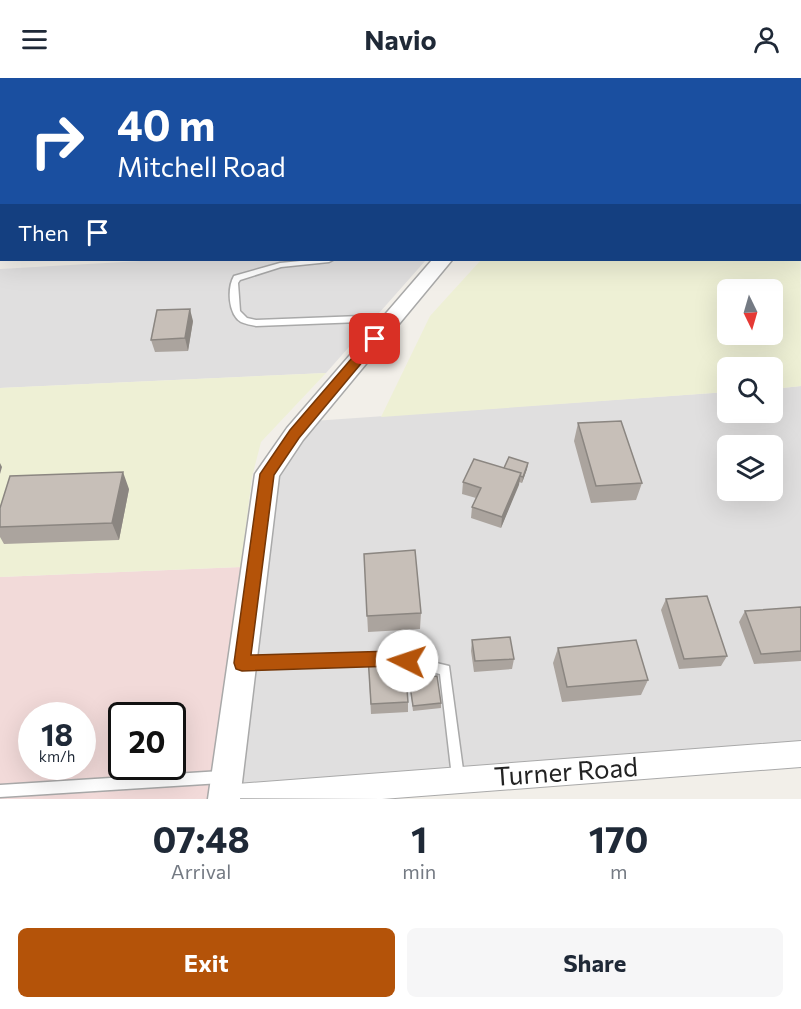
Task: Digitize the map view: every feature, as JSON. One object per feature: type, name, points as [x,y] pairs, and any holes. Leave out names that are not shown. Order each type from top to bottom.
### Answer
[{"type":"street","points":[[225,791],[267,474],[295,434],[441,261]]},
{"type":"street","name":"Turner Road","points":[[225,791],[458,780],[801,754]]},
{"type":"lane","points":[[319,261],[280,265],[237,278],[234,283],[236,312],[244,320],[255,323],[361,320],[388,323]]},
{"type":"lane","points":[[242,663],[395,658],[445,670],[458,780]]},
{"type":"lane","points":[[0,791],[225,791]]},
{"type":"shaded area","points":[[140,261],[425,261],[326,373],[0,388],[0,269]]},
{"type":"shaded area","points":[[801,386],[801,745],[241,791],[278,476],[313,421],[717,393],[717,423],[783,423],[783,388]]},
{"type":"shaded area","points":[[241,567],[210,799],[0,799],[0,577]]},
{"type":"green space","points":[[480,261],[800,261],[801,386],[783,388],[783,357],[717,357],[717,393],[381,417],[430,316]]},
{"type":"green space","points":[[326,373],[261,442],[252,477],[241,567],[0,577],[0,388]]},
{"type":"building","points":[[190,309],[185,338],[151,340],[157,310]]},
{"type":"building","points":[[621,421],[642,483],[596,486],[578,423]]},
{"type":"building","points":[[509,457],[528,463],[523,477],[520,476],[521,473],[504,468]]},
{"type":"building","points":[[474,459],[521,473],[502,517],[472,507],[481,488],[463,482]]},
{"type":"building","points":[[123,472],[112,523],[0,527],[0,508],[10,476]]},
{"type":"building","points":[[415,550],[421,613],[367,616],[364,554]]},
{"type":"building","points":[[707,596],[727,656],[684,659],[666,599]]},
{"type":"building","points":[[801,607],[801,651],[761,654],[745,611]]},
{"type":"building","points":[[510,637],[514,659],[475,661],[472,640]]},
{"type":"building","points":[[636,640],[648,680],[567,687],[558,648]]},
{"type":"building","points":[[404,653],[408,702],[371,704],[368,656]]},
{"type":"building","points":[[437,676],[441,703],[413,706],[409,679]]},
{"type":"route","points":[[375,339],[295,434],[267,474],[242,663],[395,658],[407,661]]}]
